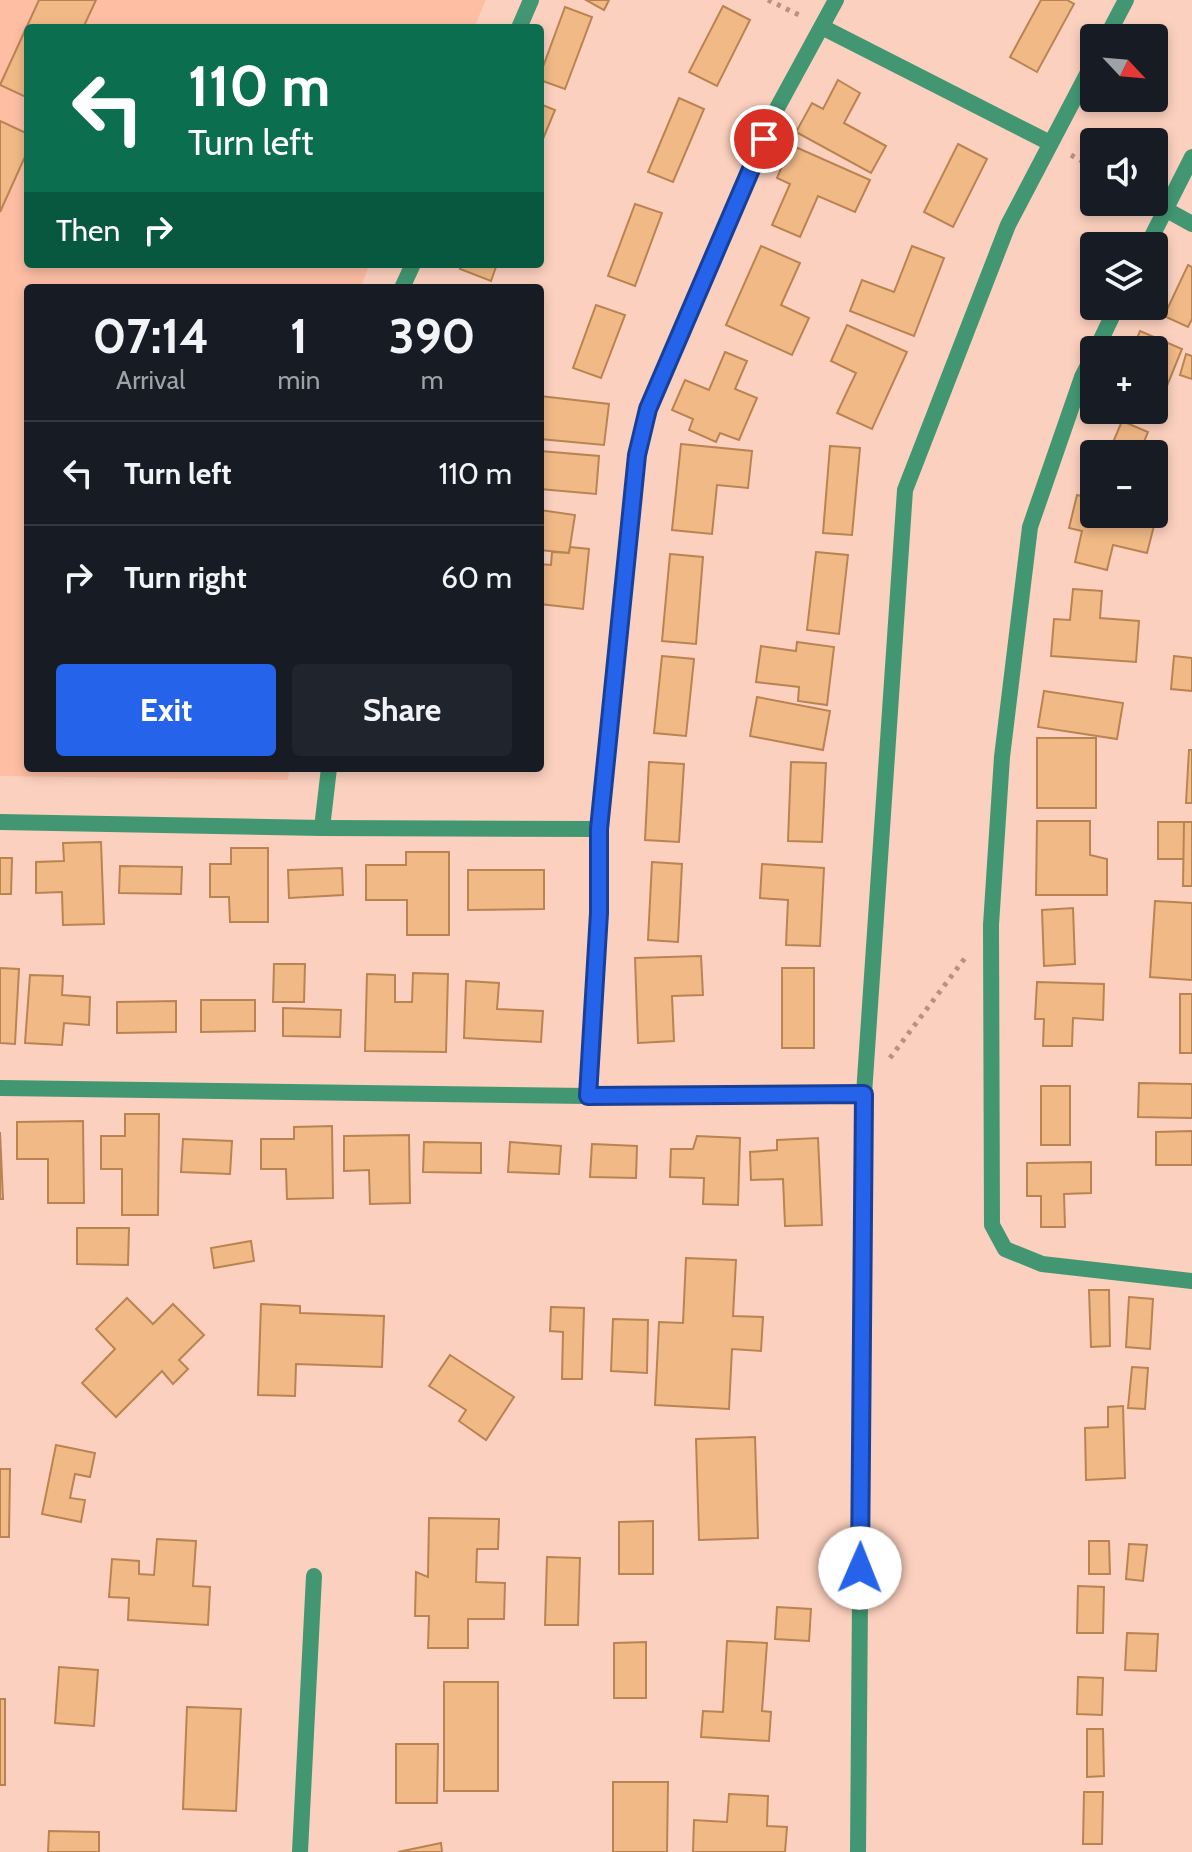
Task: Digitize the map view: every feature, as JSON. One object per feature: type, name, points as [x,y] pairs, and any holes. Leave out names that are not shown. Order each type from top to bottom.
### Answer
[{"type":"street","points":[[521,24],[531,0]]},
{"type":"street","points":[[588,1096],[599,913],[599,829],[637,455],[648,409],[775,112],[836,0]]},
{"type":"street","points":[[1113,24],[1126,0]]},
{"type":"street","points":[[822,27],[1050,143]]},
{"type":"street","points":[[858,1852],[864,1094],[905,490],[1008,225],[1080,87]]},
{"type":"street","points":[[1168,203],[1192,157]]},
{"type":"street","points":[[1168,211],[1192,224]]},
{"type":"street","points":[[1080,383],[1030,527],[1002,757],[991,925],[992,1225],[1005,1249],[1042,1264],[1192,1281]]},
{"type":"street","points":[[322,828],[329,772]]},
{"type":"street","points":[[0,822],[599,829]]},
{"type":"street","points":[[0,1088],[588,1096],[864,1094]]},
{"type":"street","points":[[300,1852],[314,1576]]},
{"type":"path","points":[[768,0],[822,27]]},
{"type":"path","points":[[889,1060],[991,925]]},
{"type":"shaded area","points":[[0,0],[486,0],[476,24],[24,24],[24,268],[368,268],[362,284],[24,284],[24,772],[289,772],[288,780],[0,776]]},
{"type":"building","points":[[39,0],[96,0],[85,24],[28,24]]},
{"type":"building","points":[[586,0],[609,0],[604,10]]},
{"type":"building","points":[[1041,0],[1067,0],[1074,4],[1037,72],[1010,57]]},
{"type":"building","points":[[723,6],[750,20],[717,86],[689,72]]},
{"type":"building","points":[[565,7],[592,17],[565,89],[544,81],[544,64]]},
{"type":"building","points":[[24,33],[24,96],[0,85]]},
{"type":"building","points":[[838,80],[860,93],[844,123],[886,146],[871,173],[796,132],[812,103],[823,109]]},
{"type":"building","points":[[679,98],[704,109],[673,182],[648,172]]},
{"type":"building","points":[[544,106],[555,110],[544,136]]},
{"type":"building","points":[[0,121],[24,132],[24,159],[0,212]]},
{"type":"building","points":[[958,144],[987,159],[953,227],[924,212]]},
{"type":"building","points":[[791,145],[870,180],[855,212],[818,196],[800,237],[772,225],[790,184],[777,178]]},
{"type":"building","points":[[635,204],[662,213],[635,286],[608,276]]},
{"type":"building","points":[[761,246],[800,263],[781,305],[809,318],[792,355],[726,325]]},
{"type":"building","points":[[912,246],[944,258],[914,336],[850,311],[862,280],[894,292]]},
{"type":"building","points":[[1188,265],[1192,267],[1192,319],[1188,327],[1168,318],[1168,308]]},
{"type":"building","points":[[460,268],[496,268],[491,281]]},
{"type":"building","points":[[596,305],[625,315],[601,378],[573,368]]},
{"type":"building","points":[[847,325],[907,352],[872,429],[837,413],[856,373],[831,361]]},
{"type":"building","points":[[1168,343],[1182,349],[1168,383]]},
{"type":"building","points":[[725,352],[747,361],[735,389],[757,398],[739,440],[720,433],[716,442],[689,430],[693,419],[672,410],[685,380],[709,390]]},
{"type":"building","points":[[1186,354],[1192,356],[1192,379],[1180,375]]},
{"type":"building","points":[[544,396],[609,404],[604,445],[544,439]]},
{"type":"building","points":[[1121,424],[1148,432],[1145,440],[1114,440]]},
{"type":"building","points":[[681,444],[752,451],[748,488],[717,485],[712,534],[672,530]]},
{"type":"building","points":[[830,446],[860,448],[852,535],[823,533]]},
{"type":"building","points":[[544,451],[599,456],[596,494],[544,489]]},
{"type":"building","points":[[1077,495],[1080,496],[1080,528],[1153,528],[1147,553],[1113,545],[1107,570],[1075,562],[1082,531],[1069,528]]},
{"type":"building","points":[[544,511],[575,515],[569,553],[544,550]]},
{"type":"building","points":[[570,547],[589,549],[583,609],[544,604],[544,564],[551,565],[552,552],[569,553]]},
{"type":"building","points":[[816,552],[848,555],[839,634],[807,630]]},
{"type":"building","points":[[670,554],[703,557],[696,644],[662,641]]},
{"type":"building","points":[[1073,589],[1102,591],[1100,618],[1139,621],[1136,662],[1051,656],[1054,619],[1070,620]]},
{"type":"building","points":[[797,642],[834,647],[827,705],[798,701],[799,687],[756,682],[761,646],[796,651]]},
{"type":"building","points":[[662,656],[694,659],[686,736],[654,733]]},
{"type":"building","points":[[1174,656],[1192,658],[1192,691],[1171,689]]},
{"type":"building","points":[[1044,691],[1123,703],[1117,739],[1038,727]]},
{"type":"building","points":[[757,697],[830,711],[823,750],[750,736]]},
{"type":"building","points":[[1037,738],[1096,738],[1096,808],[1037,808]]},
{"type":"building","points":[[1189,750],[1192,750],[1192,803],[1186,803]]},
{"type":"building","points":[[649,762],[684,764],[679,842],[645,840]]},
{"type":"building","points":[[791,762],[826,763],[822,842],[788,841]]},
{"type":"building","points":[[1037,821],[1090,821],[1090,855],[1107,859],[1107,895],[1036,895]]},
{"type":"building","points":[[1158,822],[1184,822],[1184,859],[1158,859]]},
{"type":"building","points":[[1184,822],[1192,822],[1192,886],[1183,886]]},
{"type":"building","points":[[101,842],[104,924],[63,925],[62,892],[36,893],[36,862],[64,861],[63,843]]},
{"type":"building","points":[[231,848],[268,848],[268,922],[230,922],[229,897],[210,897],[210,864],[231,864]]},
{"type":"building","points":[[406,852],[449,852],[449,935],[407,935],[407,900],[366,900],[366,865],[406,865]]},
{"type":"building","points":[[0,858],[12,858],[11,894],[0,894]]},
{"type":"building","points":[[652,862],[682,864],[678,942],[648,940]]},
{"type":"building","points":[[762,864],[824,868],[820,946],[786,945],[788,900],[760,898]]},
{"type":"building","points":[[120,866],[182,867],[181,894],[119,893]]},
{"type":"building","points":[[342,868],[343,895],[289,898],[288,870]]},
{"type":"building","points":[[468,870],[544,870],[544,909],[468,910]]},
{"type":"building","points":[[1155,901],[1192,903],[1192,980],[1150,977]]},
{"type":"building","points":[[1073,908],[1075,964],[1044,966],[1042,910]]},
{"type":"building","points":[[701,956],[703,995],[672,996],[674,1041],[638,1043],[635,958]]},
{"type":"building","points":[[274,964],[305,964],[304,1002],[273,1002]]},
{"type":"building","points":[[0,968],[19,969],[15,1044],[0,1043]]},
{"type":"building","points":[[782,968],[814,968],[814,1048],[782,1048]]},
{"type":"building","points":[[413,973],[448,974],[446,1052],[365,1051],[367,974],[395,975],[395,1002],[412,1002]]},
{"type":"building","points":[[30,975],[63,976],[62,995],[90,997],[89,1025],[64,1023],[62,1045],[25,1043]]},
{"type":"building","points":[[466,981],[499,983],[497,1009],[543,1011],[541,1042],[464,1038]]},
{"type":"building","points":[[1037,982],[1104,984],[1103,1020],[1073,1018],[1072,1046],[1043,1046],[1044,1019],[1035,1019]]},
{"type":"building","points":[[1180,994],[1192,994],[1192,1053],[1180,1053]]},
{"type":"building","points":[[201,1000],[255,1000],[255,1031],[201,1032]]},
{"type":"building","points":[[176,1001],[176,1032],[117,1033],[117,1002]]},
{"type":"building","points":[[283,1008],[341,1010],[340,1037],[283,1036]]},
{"type":"building","points":[[1139,1083],[1192,1084],[1192,1118],[1138,1117]]},
{"type":"building","points":[[1041,1086],[1070,1086],[1070,1145],[1041,1145]]},
{"type":"building","points":[[125,1114],[159,1114],[158,1215],[122,1215],[122,1169],[101,1169],[101,1136],[125,1136]]},
{"type":"building","points":[[83,1121],[84,1203],[48,1203],[48,1159],[17,1159],[17,1122]]},
{"type":"building","points":[[332,1126],[333,1198],[287,1199],[286,1169],[261,1169],[261,1139],[294,1139],[294,1127]]},
{"type":"building","points":[[1192,1131],[1192,1165],[1156,1165],[1156,1132]]},
{"type":"building","points":[[0,1132],[3,1199],[0,1199]]},
{"type":"building","points":[[409,1135],[410,1203],[370,1204],[369,1170],[344,1171],[344,1136]]},
{"type":"building","points":[[697,1136],[740,1138],[738,1205],[703,1204],[704,1178],[670,1177],[671,1149],[693,1149]]},
{"type":"building","points":[[818,1138],[822,1225],[785,1226],[783,1179],[751,1180],[750,1152],[777,1150],[777,1140]]},
{"type":"building","points":[[183,1139],[232,1141],[230,1174],[181,1172]]},
{"type":"building","points":[[424,1142],[481,1143],[481,1173],[423,1172]]},
{"type":"building","points":[[510,1142],[561,1146],[559,1174],[508,1172]]},
{"type":"building","points":[[592,1144],[637,1146],[636,1178],[590,1177]]},
{"type":"building","points":[[1091,1162],[1091,1193],[1064,1194],[1065,1227],[1041,1227],[1041,1196],[1027,1196],[1027,1163]]},
{"type":"building","points":[[77,1228],[129,1228],[128,1265],[77,1264]]},
{"type":"building","points":[[251,1241],[254,1261],[214,1268],[211,1248]]},
{"type":"building","points":[[686,1258],[736,1260],[733,1316],[763,1317],[761,1351],[732,1349],[729,1409],[655,1405],[659,1322],[683,1323]]},
{"type":"building","points":[[1089,1290],[1109,1290],[1110,1346],[1091,1347]]},
{"type":"building","points":[[1129,1297],[1153,1299],[1150,1349],[1126,1347]]},
{"type":"building","points":[[127,1298],[153,1324],[173,1304],[204,1335],[179,1360],[188,1369],[173,1384],[162,1371],[116,1417],[82,1383],[115,1349],[96,1329]]},
{"type":"building","points":[[261,1304],[300,1306],[300,1313],[384,1316],[382,1367],[296,1364],[295,1396],[258,1395]]},
{"type":"building","points":[[551,1307],[584,1308],[582,1379],[562,1379],[563,1332],[550,1331]]},
{"type":"building","points":[[613,1319],[648,1320],[647,1373],[611,1371]]},
{"type":"building","points":[[450,1355],[514,1397],[486,1440],[459,1421],[466,1410],[429,1386]]},
{"type":"building","points":[[1132,1367],[1148,1368],[1145,1409],[1128,1408]]},
{"type":"building","points":[[1123,1406],[1125,1478],[1086,1480],[1085,1428],[1108,1427],[1108,1407]]},
{"type":"building","points":[[755,1437],[758,1538],[699,1540],[696,1439]]},
{"type":"building","points":[[56,1445],[95,1453],[90,1477],[75,1474],[70,1498],[85,1500],[81,1522],[42,1514]]},
{"type":"building","points":[[0,1469],[10,1469],[9,1537],[0,1537]]},
{"type":"building","points":[[429,1518],[499,1519],[498,1549],[477,1549],[476,1582],[505,1583],[504,1619],[468,1619],[468,1648],[428,1648],[429,1616],[415,1616],[416,1572],[428,1577]]},
{"type":"building","points":[[653,1521],[653,1574],[619,1574],[619,1522]]},
{"type":"building","points":[[157,1539],[196,1541],[193,1586],[210,1587],[208,1625],[128,1620],[129,1598],[109,1597],[112,1559],[139,1561],[139,1574],[154,1575]]},
{"type":"building","points":[[1089,1541],[1109,1541],[1110,1574],[1089,1574]]},
{"type":"building","points":[[1129,1544],[1147,1545],[1143,1581],[1126,1579]]},
{"type":"building","points":[[547,1557],[580,1558],[578,1625],[545,1625]]},
{"type":"building","points":[[1078,1586],[1104,1587],[1103,1633],[1077,1633]]},
{"type":"building","points":[[777,1607],[811,1609],[809,1641],[775,1639]]},
{"type":"building","points":[[1127,1633],[1158,1634],[1156,1671],[1125,1670]]},
{"type":"building","points":[[727,1641],[767,1643],[762,1711],[771,1712],[769,1741],[701,1737],[703,1711],[723,1712]]},
{"type":"building","points":[[646,1642],[646,1698],[614,1698],[614,1643]]},
{"type":"building","points":[[59,1667],[98,1670],[94,1726],[55,1723]]},
{"type":"building","points":[[1078,1677],[1103,1678],[1102,1715],[1077,1714]]},
{"type":"building","points":[[444,1682],[498,1682],[498,1791],[444,1791]]},
{"type":"building","points":[[0,1699],[5,1699],[5,1785],[0,1785]]},
{"type":"building","points":[[187,1707],[241,1709],[236,1811],[183,1809]]},
{"type":"building","points":[[1087,1729],[1103,1729],[1104,1776],[1087,1777]]},
{"type":"building","points":[[396,1744],[438,1744],[437,1803],[396,1803]]},
{"type":"building","points":[[613,1782],[668,1782],[667,1852],[613,1852]]},
{"type":"building","points":[[1084,1792],[1103,1792],[1102,1844],[1083,1844]]},
{"type":"building","points":[[729,1794],[768,1796],[767,1826],[787,1827],[785,1852],[693,1852],[694,1820],[727,1822]]},
{"type":"building","points":[[49,1831],[99,1832],[99,1852],[48,1852]]},
{"type":"building","points":[[441,1843],[442,1852],[398,1852]]},
{"type":"route","points":[[764,139],[648,409],[637,455],[599,829],[599,913],[588,1096],[864,1094],[860,1568]]}]
